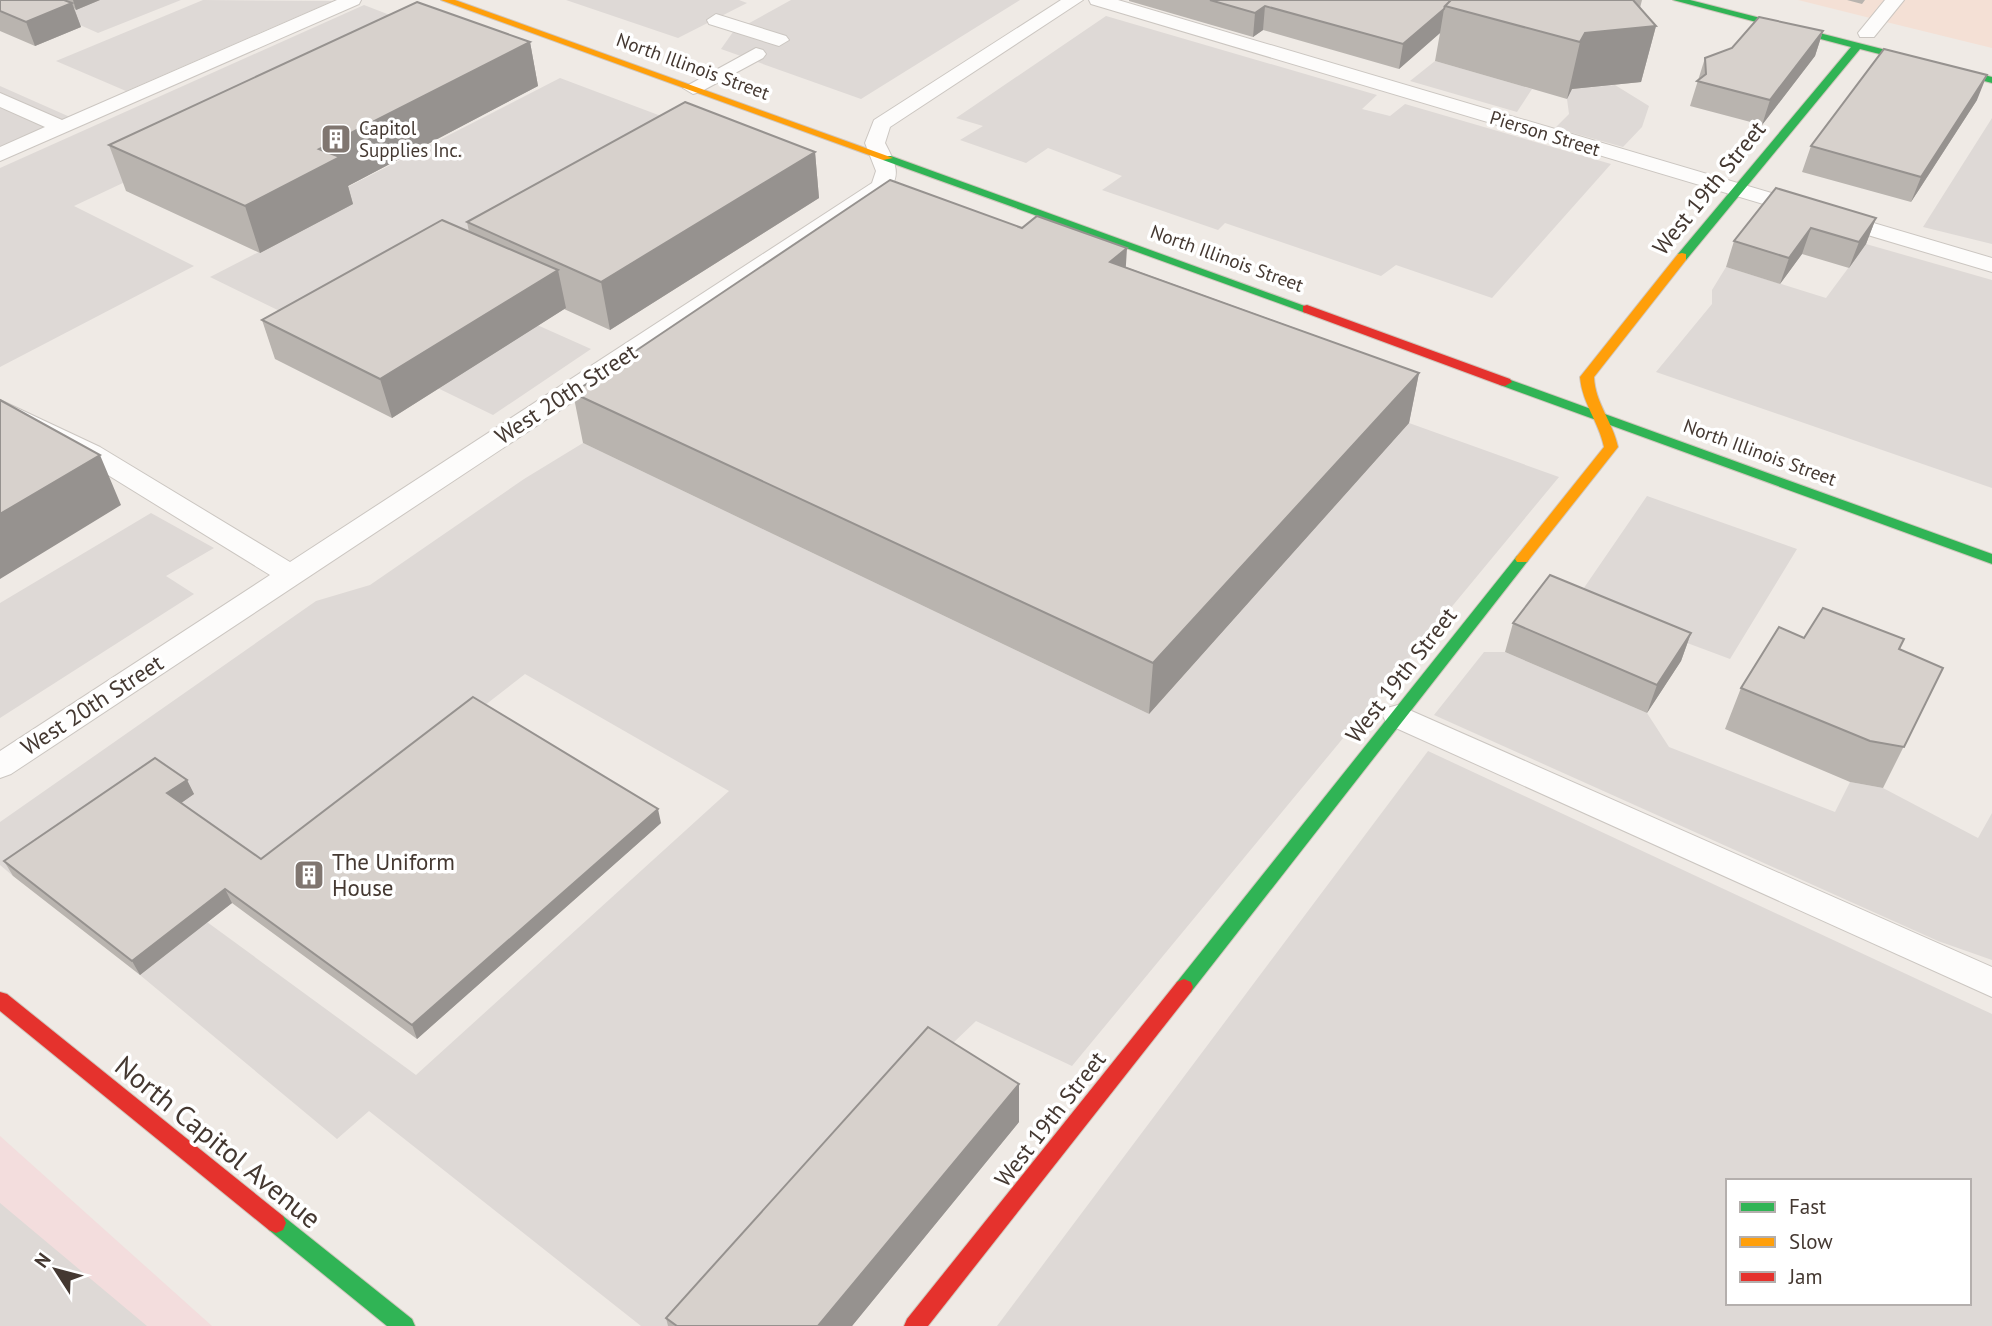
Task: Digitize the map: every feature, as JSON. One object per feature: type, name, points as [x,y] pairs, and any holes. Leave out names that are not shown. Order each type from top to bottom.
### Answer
[{"type":"main road","name":"North Illinois Street","points":[[446,0],[1992,559]]},
{"type":"main road","points":[[1678,0],[1992,64]]},
{"type":"main road","points":[[1737,0],[1992,80]]},
{"type":"main road","name":"West 19th Street","points":[[915,1326],[1611,447],[1611,438],[1585,388],[1587,377],[1736,189],[1862,39]]},
{"type":"main road","name":"North Capitol Avenue","points":[[0,1000],[404,1326]]},
{"type":"lane","points":[[0,155],[352,0]]},
{"type":"lane","name":"West 20th Street","points":[[0,765],[880,188],[887,181],[888,170],[880,156],[876,136],[877,129],[885,120],[1074,0]]},
{"type":"lane","name":"Pierson Street","points":[[1098,0],[1992,265]]},
{"type":"lane","points":[[1862,39],[1895,0]]},
{"type":"lane","points":[[716,20],[779,40]]},
{"type":"lane","points":[[693,89],[756,54]]},
{"type":"lane","points":[[0,99],[63,128]]},
{"type":"lane","points":[[0,408],[92,453],[290,575]]},
{"type":"lane","points":[[1398,716],[1992,983]]},
{"type":"shaded area","points":[[100,0],[181,0],[98,33],[60,16]]},
{"type":"shaded area","points":[[203,0],[333,1],[126,91],[56,61]]},
{"type":"shaded area","points":[[566,0],[739,0],[747,3],[678,38]]},
{"type":"shaded area","points":[[791,0],[1020,0],[861,99],[721,49],[733,32]]},
{"type":"shaded area","points":[[1798,0],[1992,0],[1992,48],[1878,20]]},
{"type":"shaded area","points":[[364,5],[439,34],[74,206],[194,266],[0,367],[0,168]]},
{"type":"shaded area","points":[[1106,16],[1377,95],[1362,109],[1390,116],[1405,104],[1611,164],[1492,298],[1396,265],[1381,276],[1225,223],[1218,230],[1102,190],[1122,176],[1048,148],[1026,163],[960,140],[983,126],[956,118]]},
{"type":"shaded area","points":[[1435,61],[1532,89],[1517,112],[1410,81]]},
{"type":"shaded area","points":[[560,78],[693,128],[452,287],[591,349],[493,415],[210,277],[352,204],[332,195]]},
{"type":"shaded area","points":[[1615,85],[1649,106],[1642,127],[1623,147],[1555,128],[1569,114],[1567,99],[1572,89]]},
{"type":"shaded area","points":[[0,86],[70,117],[0,148]]},
{"type":"shaded area","points":[[1992,118],[1992,244],[1923,227]]},
{"type":"shaded area","points":[[1866,244],[1992,280],[1992,488],[1656,372],[1712,304],[1712,290],[1726,267],[1826,298]]},
{"type":"shaded area","points":[[1409,423],[1559,477],[1072,1066],[976,1021],[929,1066],[700,1326],[641,1326],[369,1111],[337,1139],[140,975],[207,922],[416,1075],[729,791],[525,674],[267,874],[174,808],[193,794],[162,772],[13,876],[0,865],[0,822],[316,601],[370,585],[524,479],[583,443],[1149,714]]},
{"type":"shaded area","points":[[1647,496],[1797,549],[1730,659],[1575,601]]},
{"type":"shaded area","points":[[151,513],[214,548],[166,576],[194,594],[0,718],[0,603]]},
{"type":"shaded area","points":[[1484,652],[1505,652],[1647,713],[1669,747],[1835,812],[1850,782],[1883,788],[1978,838],[1992,813],[1992,960],[1938,941],[1434,715]]},
{"type":"shaded area","points":[[1428,751],[1992,1014],[1992,1326],[997,1326]]},
{"type":"shaded area","points":[[0,1136],[212,1326],[0,1326]]},
{"type":"shaded area","points":[[0,1203],[147,1326],[0,1326]]},
{"type":"building","points":[[0,0],[64,0],[72,3],[26,22],[0,11]]},
{"type":"building","points":[[1210,0],[1451,0],[1403,44],[1265,6],[1255,13]]},
{"type":"building","points":[[1451,0],[1633,0],[1656,26],[1585,33],[1580,42],[1445,6]]},
{"type":"building","points":[[417,2],[530,42],[319,149],[340,157],[245,206],[109,145]]},
{"type":"building","points":[[1759,17],[1823,31],[1770,100],[1697,81],[1706,74],[1705,58],[1732,48]]},
{"type":"building","points":[[1884,49],[1987,75],[1921,177],[1811,146]]},
{"type":"building","points":[[685,102],[815,152],[601,282],[467,222]]},
{"type":"building","points":[[890,180],[1022,228],[1037,216],[1127,248],[1110,262],[1419,373],[1153,663],[573,393]]},
{"type":"building","points":[[1776,188],[1876,218],[1859,242],[1811,228],[1789,258],[1734,241]]},
{"type":"building","points":[[442,220],[558,270],[380,379],[262,320]]},
{"type":"building","points":[[0,400],[100,455],[0,514]]},
{"type":"building","points":[[1550,575],[1691,633],[1657,685],[1513,623]]},
{"type":"building","points":[[1823,608],[1904,639],[1899,649],[1943,668],[1904,747],[1870,741],[1741,688],[1779,627],[1804,638]]},
{"type":"building","name":"The Uniform House","points":[[473,697],[658,809],[412,1025],[225,889],[132,961],[4,861],[155,758],[187,780],[167,793],[261,859]]},
{"type":"building","points":[[928,1027],[1019,1084],[818,1326],[677,1326],[666,1318]]},
{"type":"traffic: fast","points":[[1678,0],[1992,80]]},
{"type":"traffic: fast","points":[[1682,257],[1857,46]]},
{"type":"traffic: fast","points":[[887,158],[1307,309]]},
{"type":"traffic: fast","points":[[1505,382],[1992,559]]},
{"type":"traffic: fast","points":[[1184,987],[1522,559]]},
{"type":"traffic: fast","points":[[276,1223],[404,1326]]},
{"type":"traffic: slow","points":[[446,0],[887,158]]},
{"type":"traffic: slow","points":[[1522,559],[1611,447],[1606,429],[1590,396],[1587,377],[1682,257]]},
{"type":"traffic: jam","points":[[1307,309],[1505,382]]},
{"type":"traffic: jam","points":[[915,1326],[1184,987]]},
{"type":"traffic: jam","points":[[0,1000],[276,1223]]},
{"type":"place","name":"Capitol Supplies Inc.","points":[[336,139]]},
{"type":"place","name":"The Uniform House","points":[[309,875]]}]
